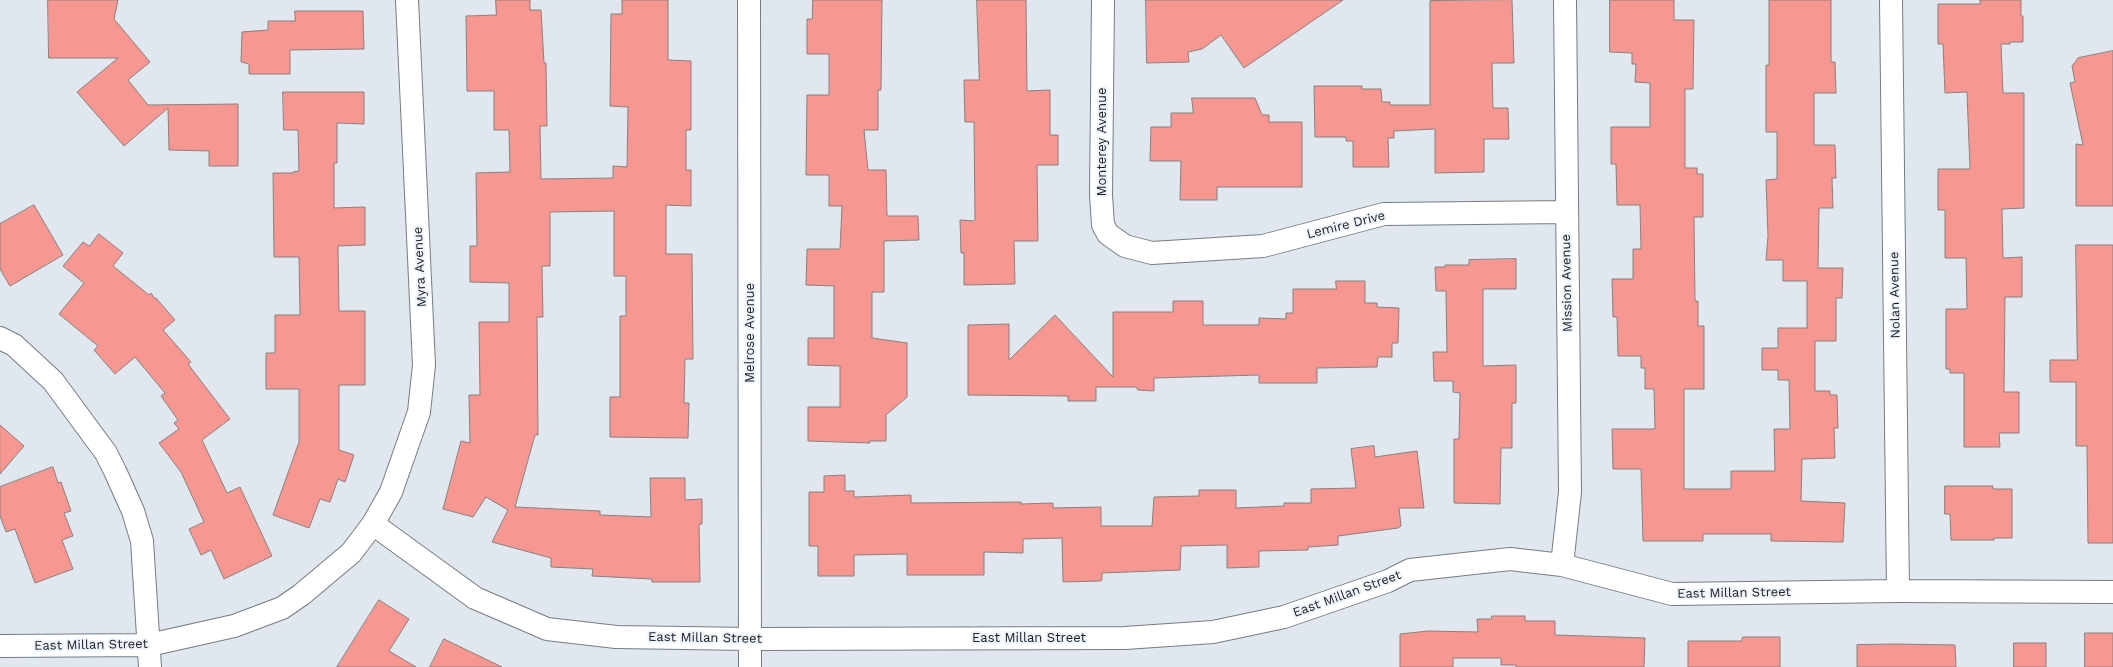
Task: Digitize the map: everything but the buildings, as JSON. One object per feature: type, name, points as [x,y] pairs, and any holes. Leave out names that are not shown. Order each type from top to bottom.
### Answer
[{"type":"street","name":"Myra Avenue","points":[[373,524],[391,492],[419,412],[424,365],[407,0]]},
{"type":"street","name":"Melrose Avenue","points":[[749,0],[750,667]]},
{"type":"street","name":"Monterey Avenue","points":[[1103,0],[1101,188],[1103,226],[1108,234],[1125,246],[1152,253]]},
{"type":"street","name":"Mission Avenue","points":[[1562,565],[1570,492],[1565,0]]},
{"type":"street","name":"Nolan Avenue","points":[[1891,0],[1898,591]]},
{"type":"street","name":"Lemire Drive","points":[[1152,253],[1263,246],[1384,214],[1566,212]]},
{"type":"street","points":[[0,338],[14,345],[52,381],[106,453],[115,472],[132,511],[142,541],[150,667]]},
{"type":"street","name":"East Millan Street","points":[[0,646],[148,645],[234,626],[282,608],[301,595],[351,553],[373,524],[475,598],[547,629],[616,636],[751,639],[1125,638],[1213,632],[1284,617],[1388,581],[1410,570],[1510,559],[1562,565],[1672,594],[1898,591],[2113,592]]}]
